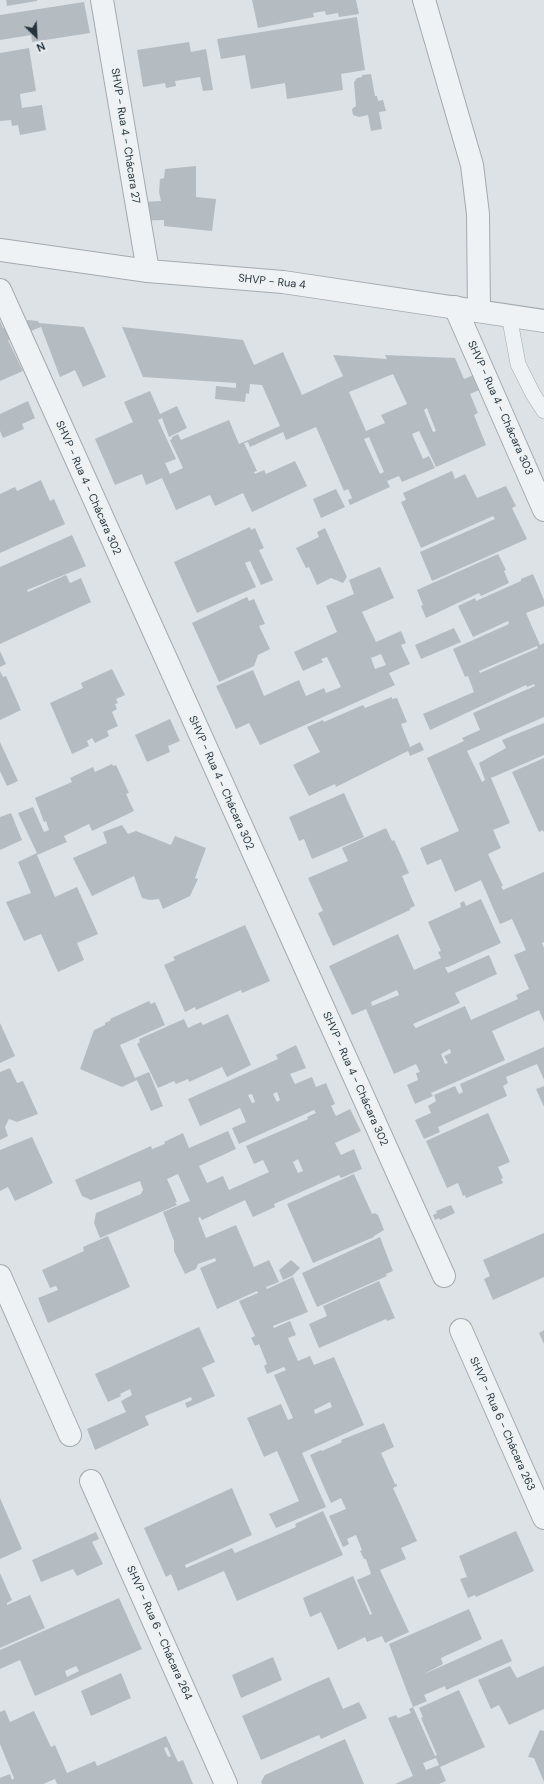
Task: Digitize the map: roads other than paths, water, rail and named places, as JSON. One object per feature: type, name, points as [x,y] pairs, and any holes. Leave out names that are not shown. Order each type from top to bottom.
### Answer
[{"type":"street","name":"SHVP - Rua 4 - Chácara 27","points":[[102,0],[148,271]]},
{"type":"street","points":[[424,0],[472,165],[478,214],[479,311]]},
{"type":"street","name":"SHVP - Rua 4","points":[[0,250],[148,271],[283,282],[544,321]]},
{"type":"street","name":"SHVP - Rua 4 - Chácara 302","points":[[0,290],[444,1276]]},
{"type":"street","name":"SHVP - Rua 4 - Chácara 303","points":[[455,307],[544,510]]},
{"type":"street","points":[[0,1276],[70,1436]]},
{"type":"street","name":"SHVP - Rua 6 - Chácara 263","points":[[461,1330],[544,1518]]},
{"type":"street","name":"SHVP - Rua 6 - Chácara 264","points":[[91,1481],[226,1784]]},
{"type":"lane","points":[[509,315],[518,364],[544,412]]}]
